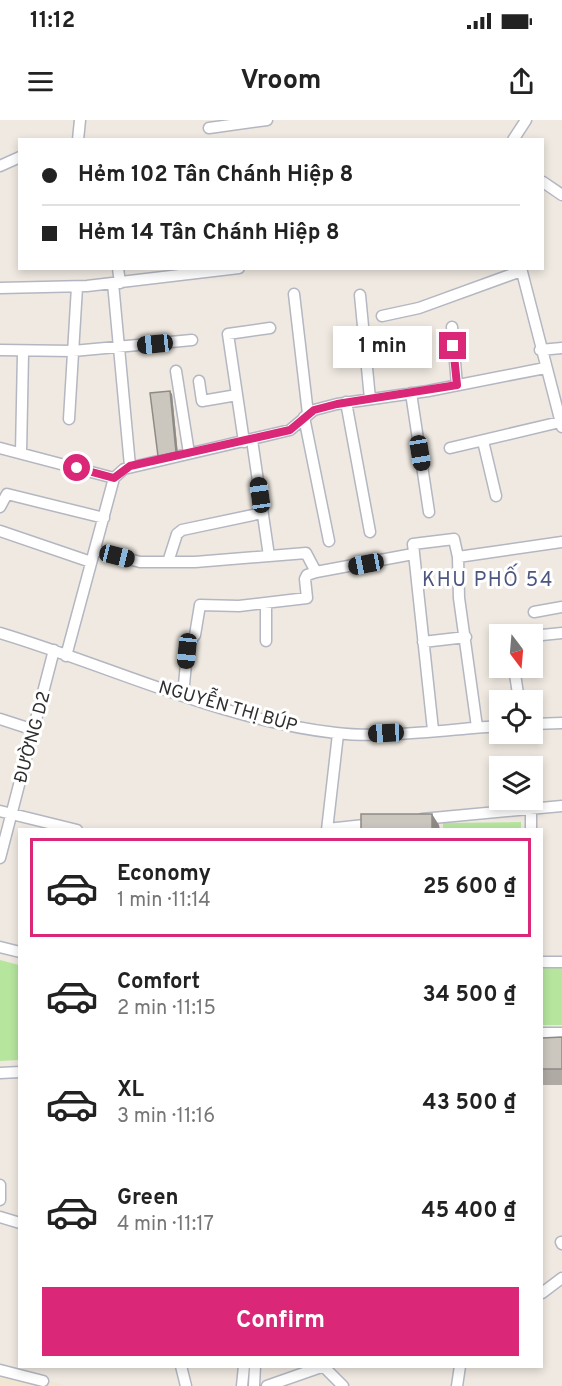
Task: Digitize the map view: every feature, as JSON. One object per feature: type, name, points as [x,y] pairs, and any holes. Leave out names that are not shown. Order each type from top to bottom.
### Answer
[{"type":"street","points":[[78,138],[80,120]]},
{"type":"street","points":[[209,128],[267,120]]},
{"type":"street","points":[[514,138],[526,120]]},
{"type":"street","points":[[0,166],[18,158]]},
{"type":"street","points":[[544,183],[562,195]]},
{"type":"street","points":[[117,270],[118,348],[130,466]]},
{"type":"street","points":[[0,288],[77,287],[203,270]]},
{"type":"street","points":[[382,316],[419,308],[521,270],[544,368],[561,424],[450,448]]},
{"type":"street","points":[[69,419],[77,287]]},
{"type":"street","points":[[294,294],[306,416],[329,540]]},
{"type":"street","points":[[360,295],[370,399]]},
{"type":"street","points":[[452,327],[457,385]]},
{"type":"street","points":[[268,556],[262,513],[237,395],[228,334],[270,328]]},
{"type":"street","points":[[0,350],[23,353],[73,351],[192,340]]},
{"type":"street","points":[[540,350],[562,348]]},
{"type":"street","points":[[21,453],[23,353]]},
{"type":"street","points":[[66,656],[114,478],[130,466],[290,430],[306,416],[346,402],[411,393],[544,368]]},
{"type":"street","points":[[176,371],[189,453]]},
{"type":"street","points":[[199,381],[202,401],[237,395]]},
{"type":"street","points":[[411,393],[429,512]]},
{"type":"street","points":[[346,402],[370,532]]},
{"type":"street","points":[[483,441],[496,496]]},
{"type":"street","points":[[0,448],[114,478]]},
{"type":"street","points":[[0,507],[7,494],[104,518]]},
{"type":"street","points":[[168,562],[177,534],[182,530],[262,513]]},
{"type":"street","points":[[0,531],[92,562]]},
{"type":"street","points":[[433,730],[413,544],[454,539],[458,557],[459,598],[477,727]]},
{"type":"street","points":[[458,557],[562,542]]},
{"type":"street","points":[[95,550],[140,562],[306,553],[316,572]]},
{"type":"street","points":[[183,695],[188,643],[195,635],[200,605],[224,606],[307,598],[305,579],[307,575],[413,554]]},
{"type":"street","points":[[266,603],[266,641]]},
{"type":"street","points":[[534,612],[562,607]]},
{"type":"street","name":"NGUYỄN THỊ BÚP","points":[[0,633],[183,695],[282,725],[338,734],[489,726]]},
{"type":"street","points":[[543,635],[562,633]]},
{"type":"street","points":[[423,642],[466,637]]},
{"type":"street","name":"ĐƯỜNG D2","points":[[0,858],[54,650]]},
{"type":"street","points":[[0,719],[34,730]]},
{"type":"street","points":[[543,724],[562,723]]},
{"type":"street","points":[[327,828],[338,734]]},
{"type":"street","points":[[543,807],[562,806]]},
{"type":"street","points":[[406,821],[504,810]]},
{"type":"street","points":[[531,810],[531,828]]},
{"type":"street","points":[[0,811],[69,828]]},
{"type":"street","points":[[336,828],[383,823]]},
{"type":"street","points":[[0,947],[18,952]]},
{"type":"street","points":[[543,962],[562,962]]},
{"type":"street","points":[[543,1033],[562,1033]]},
{"type":"street","points":[[0,1073],[18,1072]]},
{"type":"street","points":[[0,1185],[0,1200]]},
{"type":"street","points":[[0,1217],[18,1222]]},
{"type":"street","points":[[543,1292],[562,1278]]},
{"type":"street","points":[[182,1368],[186,1386]]},
{"type":"street","points":[[242,1386],[244,1368]]},
{"type":"street","points":[[254,1386],[255,1368]]},
{"type":"street","points":[[267,1386],[321,1368]]},
{"type":"street","points":[[325,1368],[343,1386]]},
{"type":"street","points":[[457,1386],[460,1368]]},
{"type":"street","points":[[0,1370],[43,1381]]},
{"type":"shaded area","points":[[0,1366],[66,1386],[0,1386]]},
{"type":"green space","points":[[521,822],[521,828],[443,828],[443,823]]},
{"type":"green space","points":[[0,960],[18,965],[18,1060],[0,1061]]},
{"type":"green space","points":[[543,968],[562,968],[562,1025],[543,1025]]},
{"type":"building","points":[[170,391],[176,452],[158,456],[150,393]]},
{"type":"building","points":[[361,814],[432,814],[432,828],[361,828]]},
{"type":"building","points":[[562,1037],[562,1069],[543,1069],[543,1038]]},
{"type":"district","name":"KHU PHỐ 54","points":[[488,579]]},
{"type":"route","points":[[77,468],[114,478],[130,466],[290,430],[314,410],[337,404],[457,385],[453,346]]}]
